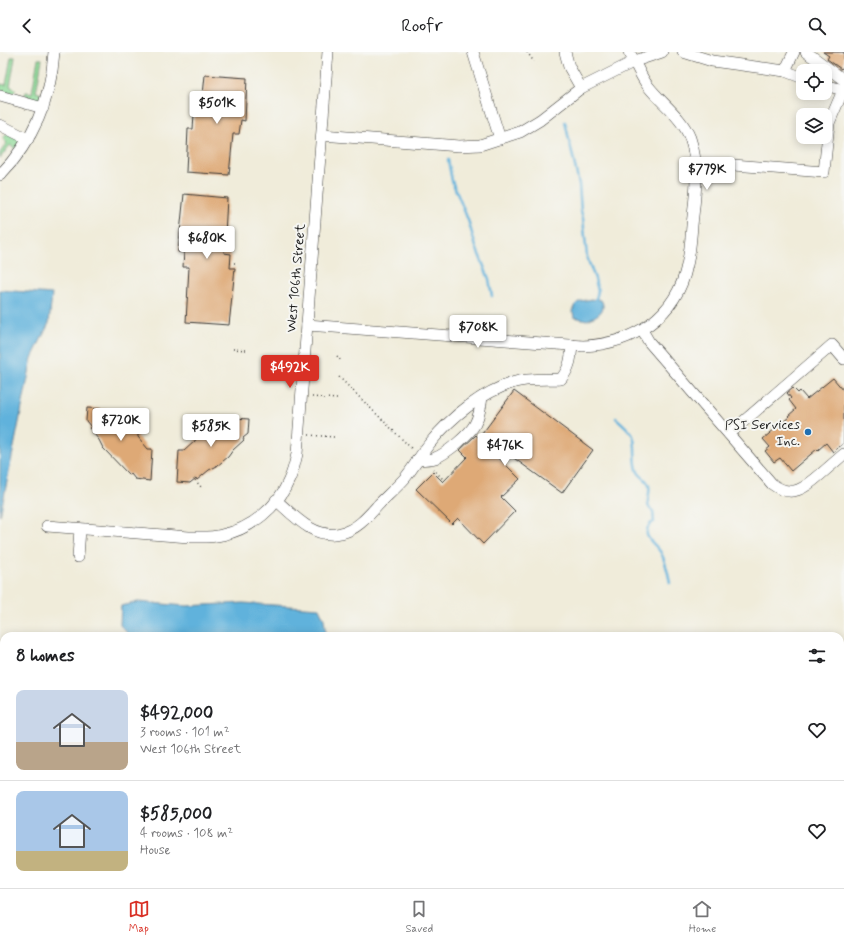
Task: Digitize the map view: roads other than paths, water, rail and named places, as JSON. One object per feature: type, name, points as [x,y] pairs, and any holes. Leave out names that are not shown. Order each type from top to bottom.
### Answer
[{"type":"street","points":[[0,175],[21,151],[43,108],[51,81],[54,52]]},
{"type":"street","name":"West 106th Street","points":[[47,526],[205,538],[222,536],[235,532],[249,524],[271,508],[289,481],[297,454],[328,52]]},
{"type":"street","points":[[472,52],[500,139]]},
{"type":"street","points":[[565,52],[569,67],[581,88]]},
{"type":"street","points":[[322,135],[459,146],[480,145],[520,132],[540,120],[581,88],[632,56],[662,52]]},
{"type":"street","points":[[683,52],[713,56],[796,76]]},
{"type":"street","points":[[785,72],[794,52]]},
{"type":"street","points":[[806,52],[844,86]]},
{"type":"street","points":[[307,325],[583,346],[607,344],[621,340],[642,330],[661,315],[683,280],[688,265],[696,185],[696,164],[692,146],[679,119],[658,99],[647,84],[632,56]]},
{"type":"street","points":[[832,85],[844,86]]},
{"type":"street","points":[[696,164],[733,165],[824,172],[829,123],[844,86]]},
{"type":"street","points":[[0,96],[43,108]]},
{"type":"street","points":[[0,125],[28,139]]},
{"type":"street","points":[[642,330],[649,342],[776,487],[787,491],[798,490],[806,487],[844,454]]},
{"type":"street","points":[[276,500],[308,527],[331,534],[342,533],[354,528],[406,478],[416,456],[452,419],[482,397],[501,387],[532,379],[561,379],[567,372],[571,361],[572,345]]},
{"type":"street","points":[[729,434],[832,345],[844,359]]},
{"type":"street","points":[[416,456],[434,458],[445,454],[474,425],[480,412],[482,397]]},
{"type":"street","points":[[78,557],[80,529]]},
{"type":"water","points":[[0,290],[52,294],[49,323],[32,358],[0,516]]},
{"type":"water","points":[[584,300],[601,300],[603,304],[600,313],[587,320],[574,317],[573,311],[576,304]]},
{"type":"water","points":[[138,602],[186,606],[243,603],[319,608],[324,619],[326,632],[126,632],[120,625],[121,606]]},
{"type":"waterway","points":[[565,122],[579,184],[587,257],[598,291],[596,299]]},
{"type":"waterway","points":[[448,160],[452,181],[489,279],[492,296]]},
{"type":"waterway","points":[[616,418],[630,431],[634,439],[638,472],[648,484],[648,506],[653,511],[654,522],[650,524],[647,529],[647,533],[650,540],[659,549],[663,556],[670,583]]},
{"type":"place","name":"PSI Services Inc.","points":[[808,432]]}]
